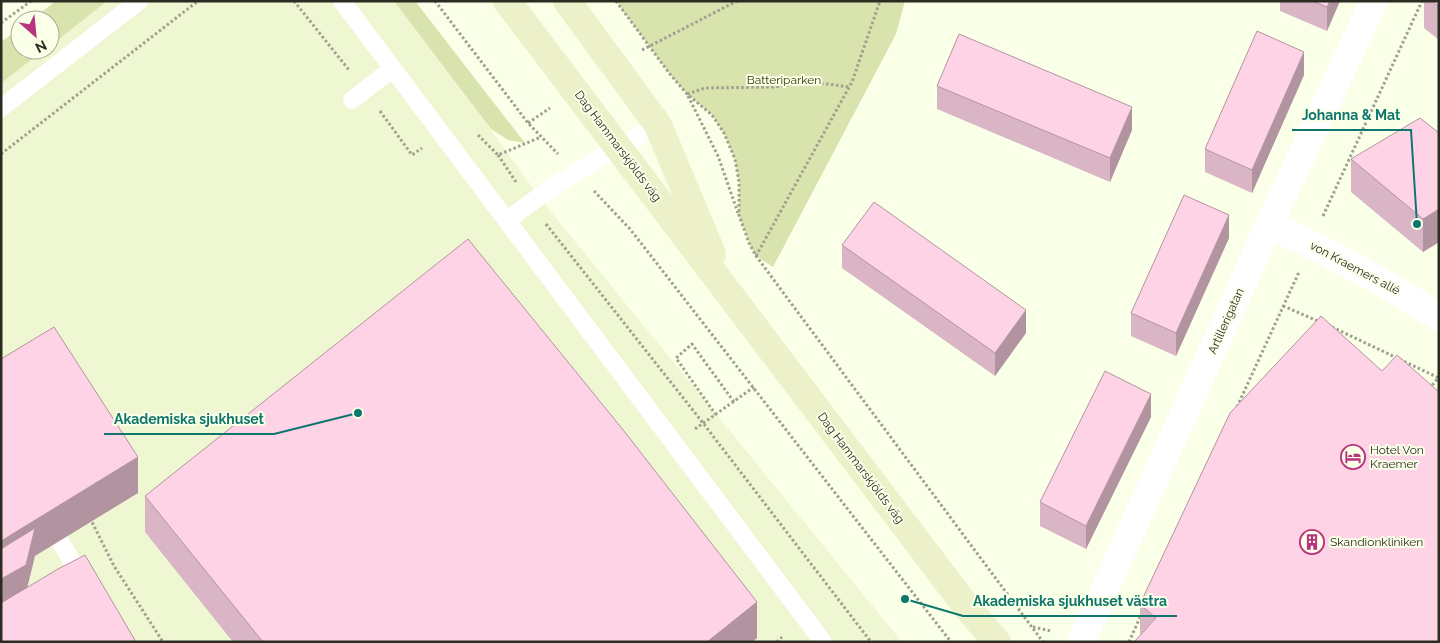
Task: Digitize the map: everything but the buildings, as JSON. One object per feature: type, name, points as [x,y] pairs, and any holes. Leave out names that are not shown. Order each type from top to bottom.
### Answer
[{"type":"street","name":"Dag Hammarskjölds väg","points":[[507,1],[966,606],[997,642]]},
{"type":"street","name":"Dag Hammarskjölds väg","points":[[567,1],[658,126],[728,292]]},
{"type":"street","name":"Artillerigatan","points":[[1081,642],[1269,225],[1374,1]]},
{"type":"street","name":"von Kraemers allé","points":[[1269,225],[1311,244],[1393,287],[1439,317]]},
{"type":"lane","points":[[1,108],[139,1]]},
{"type":"lane","points":[[342,1],[823,642]]},
{"type":"lane","points":[[352,100],[392,69]]},
{"type":"lane","points":[[507,221],[529,203],[577,172],[658,126]]},
{"type":"lane","points":[[60,541],[93,597]]},
{"type":"path","points":[[1,23],[31,1]]},
{"type":"path","points":[[1,154],[198,1]]},
{"type":"path","points":[[435,1],[528,124],[577,172],[630,229],[950,642]]},
{"type":"path","points":[[616,1],[669,73],[687,94],[712,115],[724,132],[735,158],[739,182],[739,215]]},
{"type":"path","points":[[756,256],[849,87],[880,1]]},
{"type":"path","points":[[1234,413],[1422,1]]},
{"type":"path","points":[[687,94],[705,88],[775,87],[802,83],[849,87]]},
{"type":"path","points":[[687,94],[718,156],[749,244],[756,256],[1043,642]]},
{"type":"path","points":[[498,155],[529,203],[703,423],[871,642]]},
{"type":"path","points":[[1283,306],[1400,358],[1439,378],[1426,392]]},
{"type":"path","points":[[734,402],[692,344],[676,358],[716,415],[754,388]]},
{"type":"path","points":[[1393,365],[1400,358]]},
{"type":"path","points":[[89,516],[114,566],[163,642]]},
{"type":"path","points":[[1129,642],[1143,610]]},
{"type":"path","points":[[776,642],[782,637]]},
{"type":"shaded area","points":[[56,1],[398,1],[542,201],[902,642],[1,642],[1,42],[10,35],[10,60],[60,60],[60,10],[44,10]]},
{"type":"green space","points":[[56,1],[107,1],[60,38],[60,10],[44,10]]},
{"type":"green space","points":[[394,1],[415,1],[525,143],[508,140],[491,129]]},
{"type":"green space","name":"Batteriparken","points":[[616,1],[905,1],[896,34],[773,267],[756,256],[749,243],[739,215],[739,182],[735,159],[724,133],[712,115],[687,94],[669,73]]},
{"type":"green space","points":[[10,35],[10,60],[31,60],[1,83],[1,42]]},
{"type":"place","name":"Johanna & Mat","points":[[1417,224]]},
{"type":"place","name":"Akademiska sjukhuset","points":[[358,413]]},
{"type":"place","name":"Hotel Von Kraemer","points":[[1353,457]]},
{"type":"place","name":"Skandionkliniken","points":[[1312,542]]},
{"type":"place","name":"Akademiska sjukhuset västra","points":[[905,599]]}]
